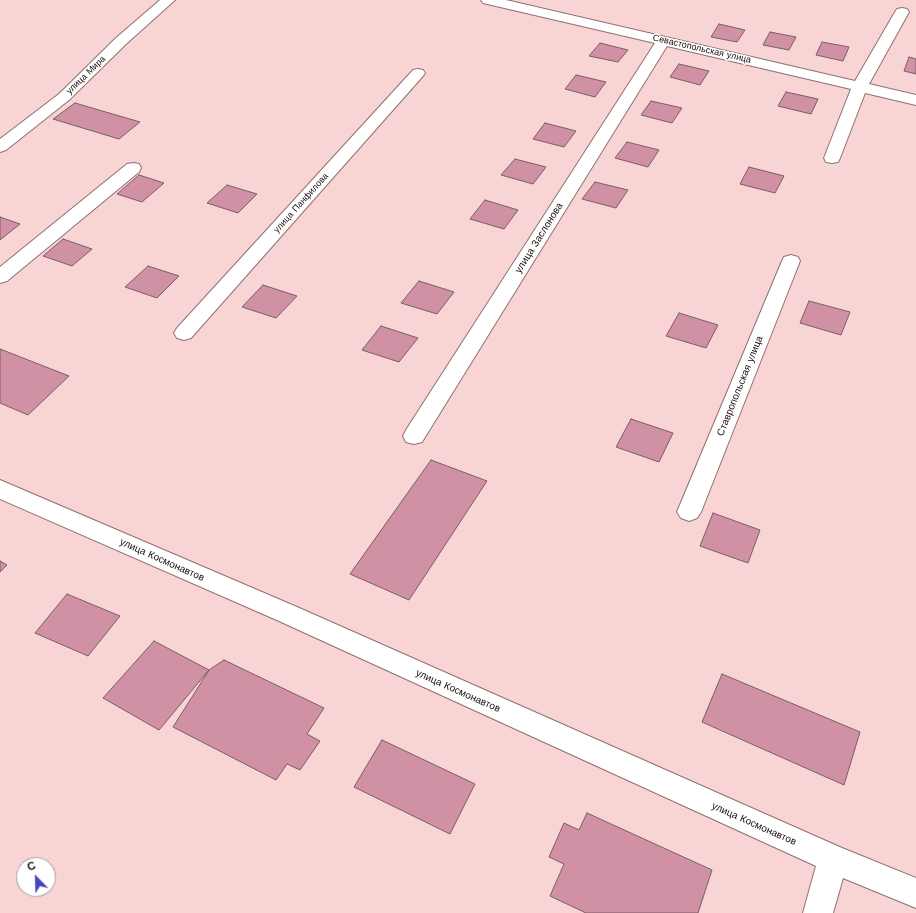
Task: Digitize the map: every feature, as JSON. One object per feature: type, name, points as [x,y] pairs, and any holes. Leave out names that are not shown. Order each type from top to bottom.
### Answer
[{"type":"street","name":"улица Мира","points":[[0,147],[64,96],[121,41],[168,0]]},
{"type":"street","name":"Севастопольская улица","points":[[488,0],[916,100]]},
{"type":"street","points":[[832,158],[860,86],[902,12]]},
{"type":"street","name":"улица Заслонова","points":[[414,436],[664,40]]},
{"type":"street","name":"улица Панфилова","points":[[184,333],[418,73]]},
{"type":"street","points":[[0,277],[133,168]]},
{"type":"street","name":"Ставропольская улица","points":[[689,512],[791,260]]},
{"type":"street","name":"улица Космонавтов","points":[[0,489],[288,614],[833,859],[916,893]]},
{"type":"street","points":[[818,913],[833,859]]},
{"type":"building","points":[[719,24],[745,30],[737,42],[711,37]]},
{"type":"building","points":[[770,32],[796,37],[789,50],[763,45]]},
{"type":"building","points":[[822,42],[849,47],[843,61],[816,55]]},
{"type":"building","points":[[600,43],[628,50],[618,62],[589,56]]},
{"type":"building","points":[[909,57],[916,59],[916,74],[904,71]]},
{"type":"building","points":[[679,64],[709,71],[700,85],[670,77]]},
{"type":"building","points":[[576,75],[606,82],[595,97],[565,89]]},
{"type":"building","points":[[786,92],[818,99],[811,114],[778,106]]},
{"type":"building","points":[[651,101],[682,108],[672,123],[641,115]]},
{"type":"building","points":[[75,103],[140,122],[119,139],[53,119]]},
{"type":"building","points":[[545,123],[576,131],[564,147],[533,139]]},
{"type":"building","points":[[627,142],[659,150],[648,167],[615,158]]},
{"type":"building","points":[[515,159],[546,167],[533,184],[501,175]]},
{"type":"building","points":[[749,167],[784,176],[775,193],[740,184]]},
{"type":"building","points":[[139,175],[164,183],[142,202],[117,194]]},
{"type":"building","points":[[595,182],[628,190],[616,208],[582,199]]},
{"type":"building","points":[[227,185],[257,194],[238,213],[207,203]]},
{"type":"building","points":[[485,200],[518,210],[504,229],[470,219]]},
{"type":"building","points":[[0,217],[20,224],[0,240]]},
{"type":"building","points":[[63,239],[92,249],[72,266],[43,256]]},
{"type":"building","points":[[148,266],[179,276],[157,298],[125,287]]},
{"type":"building","points":[[419,281],[454,292],[437,314],[401,303]]},
{"type":"building","points":[[263,285],[297,296],[276,318],[242,307]]},
{"type":"building","points":[[809,301],[850,312],[841,335],[800,323]]},
{"type":"building","points":[[679,313],[718,325],[706,348],[666,336]]},
{"type":"building","points":[[381,326],[418,338],[399,362],[362,350]]},
{"type":"building","points":[[0,349],[69,376],[28,415],[0,403]]},
{"type":"building","points":[[631,419],[673,433],[659,462],[616,447]]},
{"type":"building","points":[[431,460],[487,481],[409,600],[350,574]]},
{"type":"building","points":[[713,513],[760,530],[748,563],[700,546]]},
{"type":"building","points":[[0,561],[7,565],[0,572]]},
{"type":"building","points":[[67,594],[120,616],[88,656],[35,633]]},
{"type":"building","points":[[154,641],[209,670],[159,730],[103,698]]},
{"type":"building","points":[[224,660],[324,708],[307,734],[320,741],[300,770],[287,764],[276,780],[173,727],[209,670]]},
{"type":"building","points":[[722,674],[860,732],[844,785],[702,722]]},
{"type":"building","points":[[382,740],[475,784],[450,834],[354,787]]},
{"type":"building","points":[[587,813],[712,870],[698,913],[586,913],[550,896],[564,864],[549,857],[564,823],[579,830]]}]
